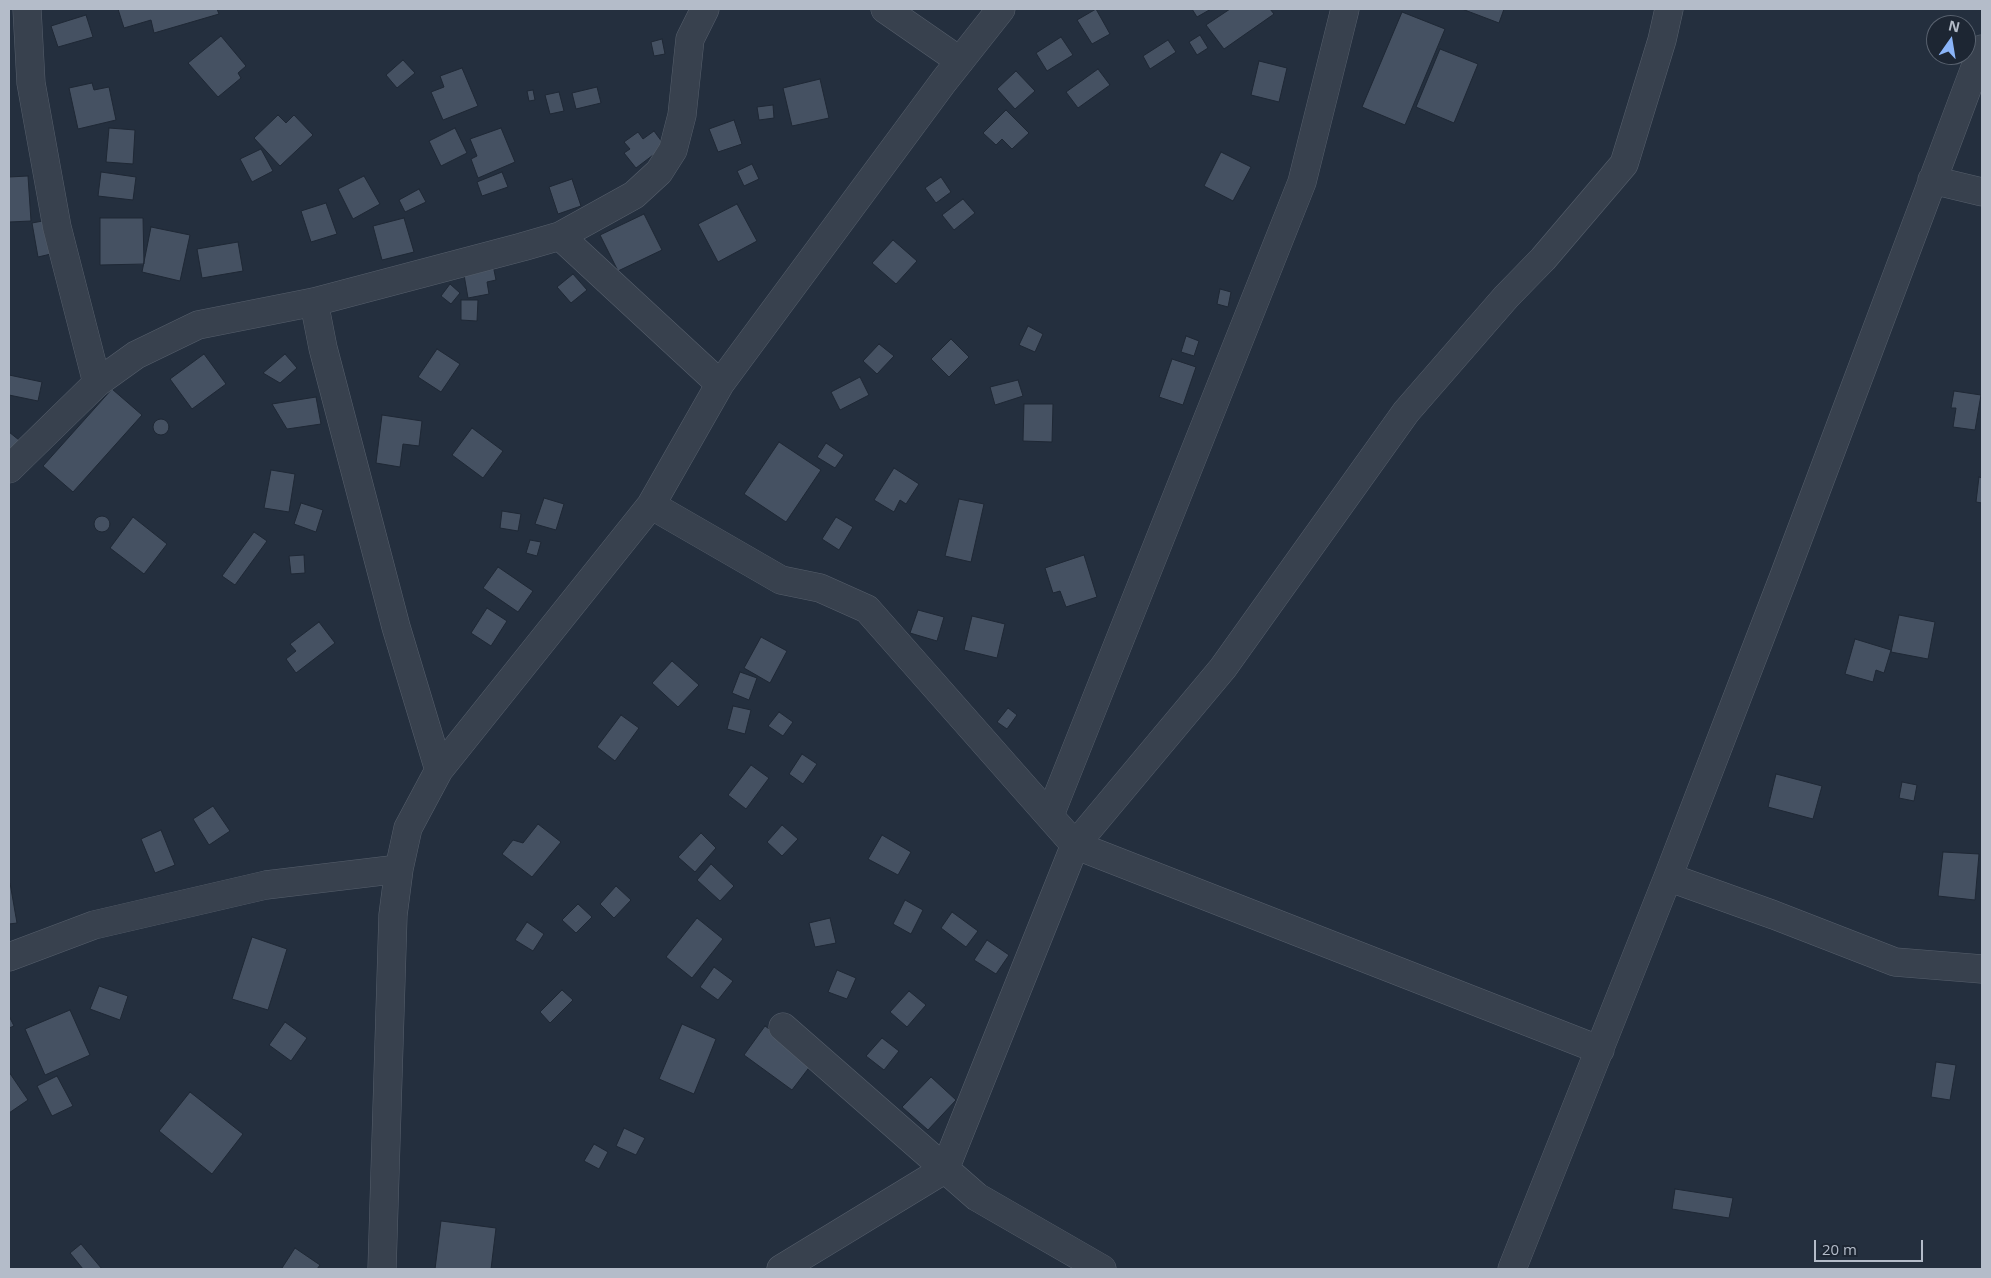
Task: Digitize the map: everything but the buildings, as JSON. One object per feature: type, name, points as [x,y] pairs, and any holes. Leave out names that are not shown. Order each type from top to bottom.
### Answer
[{"type":"street","points":[[28,9],[31,83],[57,228],[97,383]]},
{"type":"street","points":[[9,469],[97,383],[136,356],[198,325],[314,302],[560,236],[634,195],[659,172],[673,150],[682,115],[690,39],[705,9]]},
{"type":"street","points":[[886,9],[960,60]]},
{"type":"street","points":[[382,1269],[393,915],[399,869],[408,828],[439,770],[651,505],[720,384],[960,60],[1001,9]]},
{"type":"street","points":[[1050,815],[1302,182],[1345,9]]},
{"type":"street","points":[[781,1269],[945,1169],[1075,845],[1223,668],[1406,412],[1506,296],[1543,259],[1624,164],[1662,40],[1669,9]]},
{"type":"street","points":[[1512,1269],[1600,1050],[1788,567],[1982,49]]},
{"type":"street","points":[[1932,180],[1982,192]]},
{"type":"street","points":[[560,236],[720,384]]},
{"type":"street","points":[[314,302],[323,348],[396,627],[439,770]]},
{"type":"street","points":[[651,505],[781,580],[820,588],[867,609],[1075,845],[1600,1050]]},
{"type":"street","points":[[9,957],[94,926],[266,885],[399,869]]},
{"type":"street","points":[[1668,877],[1774,915],[1895,962],[1982,969]]},
{"type":"street","points":[[783,1026],[977,1197],[1102,1269]]}]
